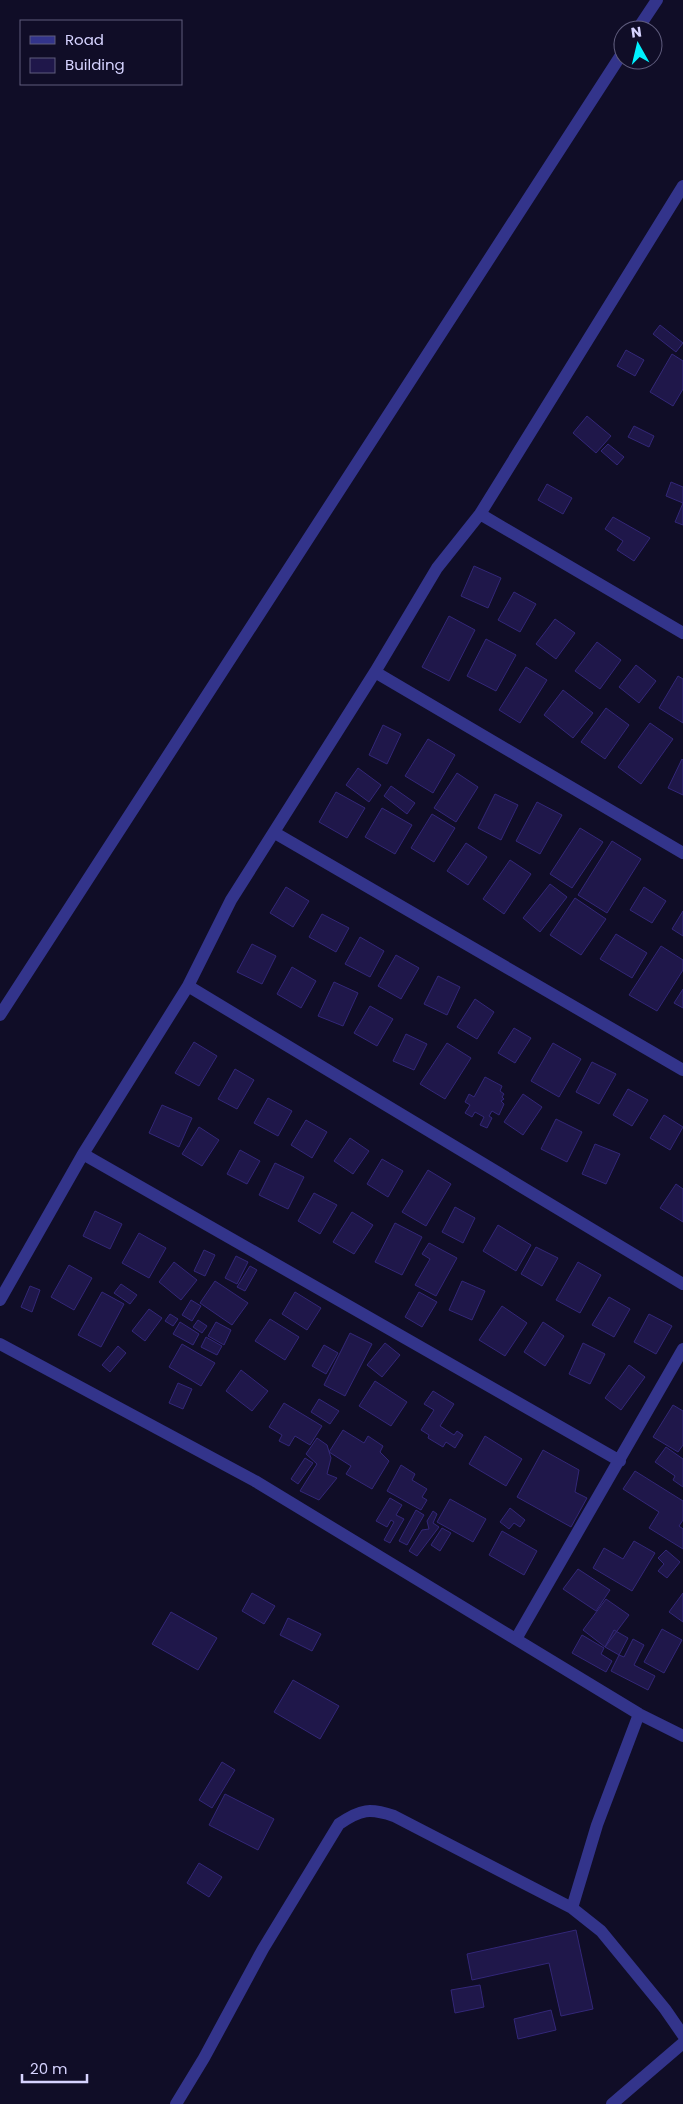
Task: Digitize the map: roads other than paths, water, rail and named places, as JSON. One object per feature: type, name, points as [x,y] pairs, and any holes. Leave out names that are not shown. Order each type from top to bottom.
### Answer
[{"type":"street","points":[[644,20],[657,0]]},
{"type":"street","points":[[0,1015],[613,67]]},
{"type":"street","points":[[0,1300],[83,1154],[188,986],[231,900],[375,672],[437,568],[480,514],[683,186]]},
{"type":"street","points":[[480,514],[683,633]]},
{"type":"street","points":[[375,672],[683,853]]},
{"type":"street","points":[[275,833],[683,1070]]},
{"type":"street","points":[[188,986],[683,1284]]},
{"type":"street","points":[[83,1154],[620,1461]]},
{"type":"street","points":[[0,1344],[255,1481],[639,1714],[683,1736]]},
{"type":"street","points":[[516,1639],[683,1349]]},
{"type":"street","points":[[572,1908],[597,1824],[639,1714]]},
{"type":"street","points":[[176,2104],[204,2058],[263,1949],[339,1824],[356,1812],[376,1810],[394,1816],[572,1908],[601,1931],[665,2009],[683,2035]]},
{"type":"street","points":[[612,2104],[683,2043]]}]
